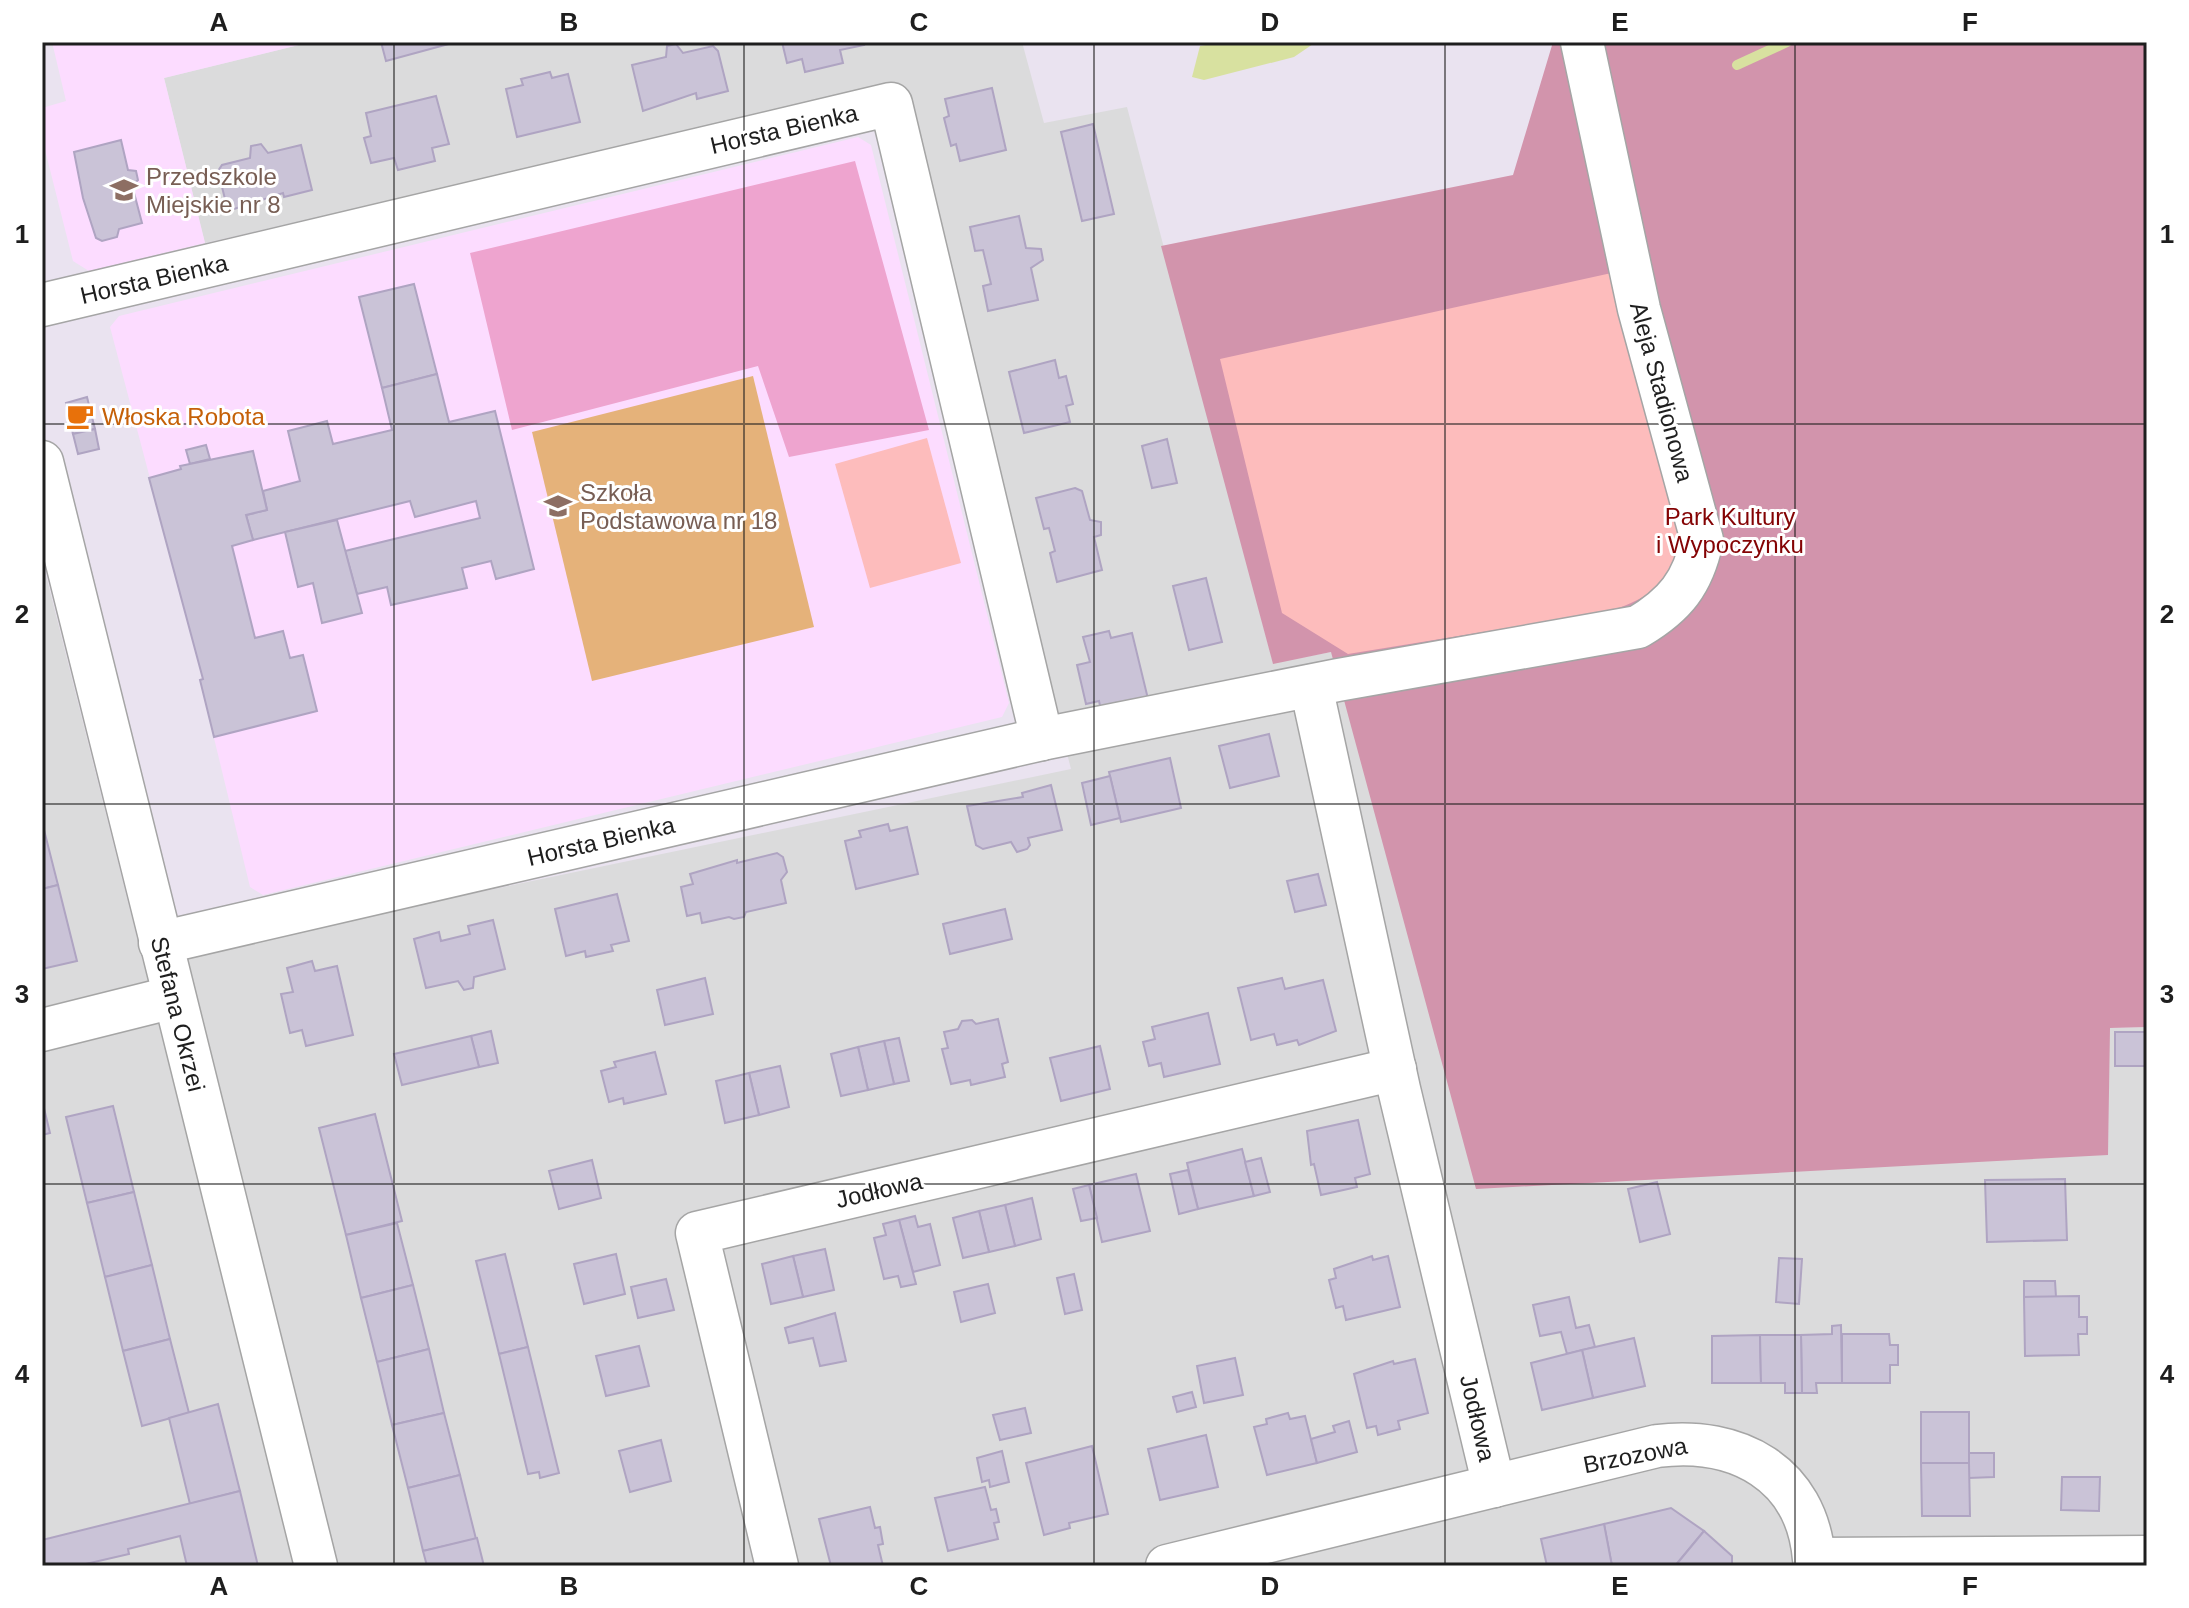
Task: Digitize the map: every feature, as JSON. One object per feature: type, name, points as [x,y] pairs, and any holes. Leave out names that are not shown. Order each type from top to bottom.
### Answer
[{"type":"street","name":"Aleja Stadionowa","points":[[1311,686],[1638,627],[1680,597],[1696,570],[1702,540],[1639,309],[1582,42]]},
{"type":"street","name":"Horsta Bienka","points":[[42,305],[891,104],[1042,739]]},
{"type":"street","name":"Stefana Okrzei","points":[[42,462],[316,1566]]},
{"type":"street","name":"Horsta Bienka","points":[[160,943],[1042,739],[1311,686]]},
{"type":"street","name":"Jodłowa","points":[[1311,686],[1395,1069],[1494,1486]]},
{"type":"street","points":[[42,1030],[174,997]]},
{"type":"street","name":"Jodłowa","points":[[777,1566],[697,1233],[1395,1069]]},
{"type":"street","name":"Brzozowa","points":[[1167,1566],[1657,1446],[1690,1442],[1722,1446],[1751,1458],[1773,1473],[1793,1496],[1812,1535],[1814,1563],[2147,1557]]},
{"type":"shaded area","name":"Przedszkole Miejskie nr 8","points":[[52,42],[311,42],[164,78],[205,243],[89,271],[73,261],[42,138],[42,108],[66,101]]},
{"type":"shaded area","points":[[311,42],[1022,42],[1044,123],[1127,107],[1273,663],[1331,652],[2108,1155],[2109,1028],[2147,1027],[2147,1566],[42,1566],[42,559],[143,962],[1071,769],[895,86],[205,243],[164,78]]},
{"type":"shaded area","points":[[1223,42],[1316,42],[1294,57],[1204,80],[1192,77],[1200,46]]},
{"type":"shaded area","name":"Szkoła Podstawowa nr 18","points":[[858,137],[871,145],[1009,703],[1002,717],[263,895],[250,887],[200,680],[203,679],[110,327],[119,316]]},
{"type":"shaded area","points":[[855,161],[929,430],[789,457],[758,366],[512,430],[470,253]]},
{"type":"shaded area","points":[[1616,272],[1679,519],[1678,556],[1665,580],[1643,597],[1605,612],[1348,654],[1282,613],[1220,359]]},
{"type":"shaded area","points":[[753,376],[814,627],[592,681],[532,432]]},
{"type":"shaded area","points":[[927,438],[961,563],[870,588],[835,464]]},
{"type":"green space","name":"Park Kultury i Wypoczynku","points":[[1553,42],[2147,42],[2147,1027],[2110,1028],[2108,1155],[1476,1189],[1331,652],[1273,664],[1161,246],[1513,175]]},
{"type":"building","points":[[381,42],[456,42],[386,61]]},
{"type":"building","points":[[782,42],[863,42],[864,45],[840,50],[843,63],[805,72],[802,59],[787,63]]},
{"type":"building","points":[[676,44],[683,53],[713,46],[718,51],[728,91],[697,99],[696,93],[643,111],[632,65],[666,57],[667,46]]},
{"type":"building","points":[[550,72],[552,78],[568,74],[580,122],[517,137],[506,89],[523,85],[521,79]]},
{"type":"building","points":[[992,88],[1006,150],[960,161],[956,144],[951,146],[944,118],[949,116],[945,99]]},
{"type":"building","points":[[436,96],[449,144],[432,148],[435,161],[398,170],[394,158],[371,163],[364,138],[371,136],[366,113]]},
{"type":"building","points":[[1093,124],[1114,214],[1082,221],[1061,132]]},
{"type":"building","points":[[121,140],[128,170],[136,171],[138,180],[132,185],[142,223],[119,229],[117,237],[102,241],[96,238],[83,198],[74,152]]},
{"type":"building","points":[[261,144],[268,153],[301,145],[312,190],[284,197],[283,193],[228,211],[218,171],[222,165],[250,158],[251,146]]},
{"type":"building","points":[[1019,216],[1026,248],[1041,249],[1043,260],[1031,268],[1038,300],[988,311],[983,286],[991,284],[983,250],[975,251],[970,227]]},
{"type":"building","points":[[414,284],[437,374],[382,388],[359,297]]},
{"type":"building","points":[[1055,360],[1059,378],[1066,376],[1073,404],[1066,406],[1070,422],[1024,433],[1009,372]]},
{"type":"building","points":[[437,374],[449,422],[495,411],[534,569],[496,579],[491,561],[462,568],[467,588],[391,605],[387,587],[357,594],[345,551],[480,518],[476,501],[415,517],[410,501],[253,540],[246,515],[267,510],[263,491],[300,481],[288,431],[327,421],[333,444],[392,430],[382,388]]},
{"type":"building","name":"Włoska Robota","points":[[87,397],[95,429],[73,434],[66,403]]},
{"type":"building","points":[[95,429],[99,449],[78,454],[73,434]]},
{"type":"building","points":[[1167,439],[1177,483],[1152,488],[1142,446]]},
{"type":"building","points":[[206,445],[210,459],[190,464],[186,450]]},
{"type":"building","points":[[253,451],[267,510],[246,515],[253,540],[232,546],[255,638],[283,631],[290,658],[303,655],[317,711],[214,737],[200,680],[203,679],[149,478],[181,469],[180,466]]},
{"type":"building","points":[[1075,488],[1082,491],[1090,520],[1101,522],[1101,535],[1094,537],[1102,570],[1057,582],[1050,553],[1055,551],[1049,528],[1044,529],[1036,498]]},
{"type":"building","points":[[337,520],[362,613],[322,623],[313,583],[298,587],[285,532]]},
{"type":"building","points":[[1206,578],[1222,642],[1189,650],[1173,586]]},
{"type":"building","points":[[1109,631],[1111,638],[1132,633],[1149,703],[1102,715],[1099,701],[1086,704],[1077,665],[1090,662],[1083,637]]},
{"type":"building","points":[[1269,734],[1279,776],[1230,788],[1219,746]]},
{"type":"building","points":[[1170,758],[1181,808],[1121,822],[1109,772]]},
{"type":"building","points":[[1110,776],[1120,818],[1091,825],[1082,783]]},
{"type":"building","points":[[1051,785],[1062,830],[1028,838],[1030,845],[1027,849],[1017,852],[1011,842],[983,849],[976,845],[967,806],[1023,797],[1022,793]]},
{"type":"building","points":[[42,822],[58,885],[42,889]]},
{"type":"building","points":[[888,824],[890,831],[907,827],[918,874],[856,889],[845,841],[861,837],[859,831]]},
{"type":"building","points":[[777,853],[783,857],[787,872],[781,880],[786,903],[746,912],[744,917],[734,919],[729,917],[702,923],[700,913],[687,916],[681,887],[693,884],[690,874],[737,860],[737,863]]},
{"type":"building","points":[[1318,874],[1326,905],[1295,912],[1287,881]]},
{"type":"building","points":[[58,885],[77,961],[42,969],[42,889]]},
{"type":"building","points":[[617,894],[629,941],[611,945],[613,951],[586,957],[585,951],[566,956],[555,909]]},
{"type":"building","points":[[1005,909],[1012,939],[950,954],[943,924]]},
{"type":"building","points":[[493,920],[505,969],[474,977],[473,988],[464,990],[458,981],[426,988],[414,939],[439,932],[441,941],[470,934],[468,926]]},
{"type":"building","points":[[312,961],[315,971],[337,966],[353,1035],[306,1046],[302,1030],[290,1033],[281,994],[293,992],[287,968]]},
{"type":"building","points":[[705,978],[713,1014],[665,1025],[657,990]]},
{"type":"building","points":[[1282,978],[1285,989],[1323,980],[1336,1031],[1299,1045],[1297,1040],[1277,1045],[1274,1034],[1251,1040],[1238,988]]},
{"type":"building","points":[[1208,1013],[1220,1064],[1164,1077],[1161,1063],[1149,1066],[1143,1042],[1155,1039],[1152,1027]]},
{"type":"building","points":[[998,1019],[1008,1062],[1002,1064],[1005,1077],[971,1085],[970,1080],[951,1084],[942,1049],[948,1048],[944,1032],[958,1029],[962,1021],[972,1020],[976,1024]]},
{"type":"building","points":[[491,1031],[498,1063],[479,1067],[471,1036]]},
{"type":"building","points":[[2115,1032],[2147,1032],[2147,1066],[2115,1066]]},
{"type":"building","points":[[471,1036],[479,1067],[402,1085],[394,1054]]},
{"type":"building","points":[[899,1038],[909,1081],[894,1084],[884,1041]]},
{"type":"building","points":[[884,1041],[894,1084],[868,1090],[858,1047]]},
{"type":"building","points":[[1100,1046],[1110,1089],[1061,1101],[1050,1058]]},
{"type":"building","points":[[858,1047],[868,1090],[841,1096],[831,1054]]},
{"type":"building","points":[[655,1052],[666,1094],[624,1104],[623,1098],[609,1102],[601,1071],[616,1067],[614,1062]]},
{"type":"building","points":[[780,1066],[789,1107],[759,1115],[749,1073]]},
{"type":"building","points":[[749,1073],[759,1115],[725,1123],[716,1081]]},
{"type":"building","points":[[42,1100],[50,1133],[42,1135]]},
{"type":"building","points":[[113,1106],[134,1192],[87,1203],[66,1117]]},
{"type":"building","points":[[375,1114],[402,1221],[346,1235],[319,1128]]},
{"type":"building","points":[[1358,1120],[1370,1174],[1355,1178],[1357,1187],[1321,1195],[1314,1164],[1311,1165],[1307,1131]]},
{"type":"building","points":[[1242,1149],[1254,1196],[1198,1209],[1187,1163]]},
{"type":"building","points":[[1261,1158],[1270,1192],[1254,1196],[1245,1162]]},
{"type":"building","points":[[592,1160],[601,1198],[559,1209],[549,1171]]},
{"type":"building","points":[[1188,1170],[1198,1209],[1179,1214],[1170,1174]]},
{"type":"building","points":[[1136,1174],[1150,1231],[1102,1242],[1089,1185]]},
{"type":"building","points":[[2065,1179],[2067,1240],[1987,1242],[1985,1180]]},
{"type":"building","points":[[1657,1182],[1670,1234],[1640,1242],[1628,1189]]},
{"type":"building","points":[[1089,1185],[1097,1218],[1081,1221],[1073,1189]]},
{"type":"building","points":[[134,1192],[152,1265],[105,1277],[87,1203]]},
{"type":"building","points":[[1032,1198],[1041,1239],[1015,1246],[1005,1205]]},
{"type":"building","points":[[1005,1205],[1015,1246],[989,1252],[979,1211]]},
{"type":"building","points":[[979,1211],[989,1252],[963,1258],[953,1218]]},
{"type":"building","points":[[915,1216],[918,1227],[930,1224],[940,1265],[913,1272],[899,1220]]},
{"type":"building","points":[[899,1220],[916,1284],[901,1287],[898,1276],[884,1279],[874,1238],[886,1235],[883,1224]]},
{"type":"building","points":[[397,1223],[413,1285],[361,1298],[346,1235]]},
{"type":"building","points":[[825,1249],[834,1290],[803,1297],[793,1256]]},
{"type":"building","points":[[505,1254],[528,1347],[499,1354],[476,1261]]},
{"type":"building","points":[[616,1254],[625,1294],[584,1304],[574,1264]]},
{"type":"building","points":[[793,1256],[803,1297],[771,1304],[762,1264]]},
{"type":"building","points":[[1372,1256],[1373,1260],[1388,1256],[1400,1307],[1346,1320],[1343,1306],[1336,1308],[1329,1280],[1336,1278],[1334,1269]]},
{"type":"building","points":[[1779,1258],[1802,1259],[1799,1304],[1776,1302]]},
{"type":"building","points":[[152,1265],[170,1339],[123,1351],[105,1277]]},
{"type":"building","points":[[1074,1274],[1082,1310],[1065,1314],[1057,1278]]},
{"type":"building","points":[[666,1279],[674,1310],[638,1318],[631,1287]]},
{"type":"building","points":[[2024,1281],[2055,1281],[2056,1297],[2024,1297]]},
{"type":"building","points":[[988,1284],[995,1313],[961,1322],[954,1292]]},
{"type":"building","points":[[413,1285],[429,1349],[377,1362],[361,1298]]},
{"type":"building","points":[[2079,1296],[2079,1317],[2087,1317],[2087,1334],[2078,1334],[2079,1355],[2025,1356],[2024,1297]]},
{"type":"building","points":[[1569,1297],[1576,1328],[1589,1325],[1595,1347],[1567,1354],[1561,1332],[1540,1336],[1533,1305]]},
{"type":"building","points":[[835,1313],[846,1361],[820,1366],[813,1338],[789,1343],[785,1328]]},
{"type":"building","points":[[1841,1325],[1842,1383],[1816,1383],[1817,1393],[1802,1393],[1801,1335],[1832,1334],[1832,1326]]},
{"type":"building","points":[[1842,1334],[1889,1334],[1890,1345],[1898,1345],[1898,1365],[1890,1365],[1890,1383],[1842,1383]]},
{"type":"building","points":[[1760,1335],[1761,1383],[1712,1383],[1712,1336]]},
{"type":"building","points":[[1760,1335],[1801,1335],[1802,1393],[1785,1393],[1785,1383],[1761,1383]]},
{"type":"building","points":[[1634,1338],[1645,1386],[1593,1398],[1582,1350]]},
{"type":"building","points":[[170,1339],[189,1413],[142,1426],[123,1351]]},
{"type":"building","points":[[639,1346],[649,1386],[606,1396],[596,1356]]},
{"type":"building","points":[[528,1347],[559,1473],[540,1478],[539,1472],[528,1474],[499,1354]]},
{"type":"building","points":[[429,1349],[444,1413],[392,1425],[377,1362]]},
{"type":"building","points":[[1582,1350],[1593,1398],[1542,1410],[1531,1363]]},
{"type":"building","points":[[1235,1358],[1243,1395],[1204,1403],[1197,1366]]},
{"type":"building","points":[[1415,1359],[1428,1413],[1398,1421],[1400,1429],[1378,1435],[1376,1426],[1367,1428],[1354,1374],[1393,1361],[1394,1364]]},
{"type":"building","points":[[1192,1392],[1196,1407],[1177,1412],[1173,1397]]},
{"type":"building","points":[[218,1404],[240,1491],[190,1504],[169,1418]]},
{"type":"building","points":[[1025,1408],[1031,1433],[1000,1440],[993,1415]]},
{"type":"building","points":[[1921,1412],[1969,1412],[1969,1463],[1921,1463]]},
{"type":"building","points":[[444,1413],[460,1475],[408,1488],[392,1425]]},
{"type":"building","points":[[1288,1413],[1290,1419],[1305,1416],[1317,1463],[1267,1475],[1254,1427],[1267,1424],[1266,1419]]},
{"type":"building","points":[[1349,1421],[1357,1452],[1317,1463],[1311,1439],[1335,1432],[1333,1426]]},
{"type":"building","points":[[1206,1435],[1218,1487],[1160,1500],[1148,1449]]},
{"type":"building","points":[[661,1440],[671,1481],[630,1492],[619,1451]]},
{"type":"building","points":[[1092,1446],[1108,1514],[1069,1523],[1070,1528],[1044,1535],[1026,1463]]},
{"type":"building","points":[[1002,1451],[1009,1482],[990,1487],[989,1480],[982,1482],[977,1458]]},
{"type":"building","points":[[1969,1453],[1994,1453],[1994,1477],[1969,1478]]},
{"type":"building","points":[[1921,1463],[1969,1463],[1970,1516],[1922,1516]]},
{"type":"building","points":[[460,1475],[476,1539],[423,1551],[408,1488]]},
{"type":"building","points":[[2062,1477],[2100,1477],[2099,1511],[2061,1510]]},
{"type":"building","points":[[985,1487],[991,1510],[996,1509],[999,1522],[994,1523],[998,1539],[948,1551],[935,1498]]},
{"type":"building","points":[[240,1491],[258,1566],[187,1566],[180,1536],[128,1549],[129,1554],[77,1566],[42,1566],[42,1540]]},
{"type":"building","points":[[870,1507],[875,1528],[880,1527],[883,1544],[878,1545],[883,1566],[831,1566],[819,1519]]},
{"type":"building","points":[[1671,1508],[1704,1531],[1675,1566],[1612,1566],[1604,1524]]},
{"type":"building","points":[[1604,1524],[1612,1566],[1547,1566],[1541,1539]]},
{"type":"building","points":[[1704,1531],[1732,1556],[1732,1566],[1675,1566]]},
{"type":"building","points":[[477,1538],[484,1566],[427,1566],[423,1551]]},
{"type":"waterway","points":[[1737,65],[1787,42]]},
{"type":"place","name":"Przedszkole Miejskie nr 8","points":[[124,190]]},
{"type":"place","name":"Włoska Robota","points":[[80,416]]},
{"type":"place","name":"Szkoła Podstawowa nr 18","points":[[558,506]]}]
